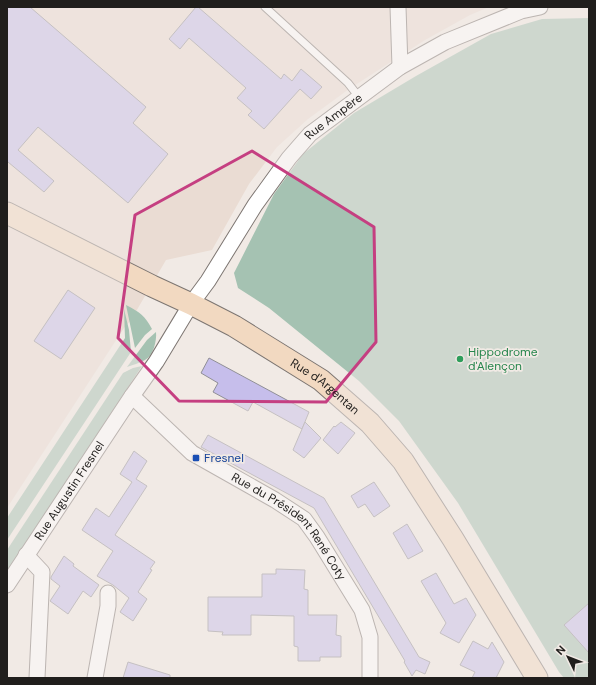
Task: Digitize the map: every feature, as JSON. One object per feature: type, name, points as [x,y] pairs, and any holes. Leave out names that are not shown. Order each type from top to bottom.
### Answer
[{"type":"main road","name":"Rue d'Argentan","points":[[7,213],[234,326],[320,380],[370,423],[403,461],[454,539],[537,678]]},
{"type":"street","points":[[398,7],[400,67]]},
{"type":"street","name":"Rue Ampère","points":[[132,396],[156,362],[191,304],[208,281],[255,205],[289,158],[310,134],[400,67],[452,39],[521,11],[540,7]]},
{"type":"street","name":"Rue Augustin Fresnel","points":[[7,585],[132,396]]},
{"type":"street","name":"Rue du Président René Coty","points":[[132,396],[192,453],[275,500],[304,519],[362,610],[370,636],[370,678]]},
{"type":"street","points":[[26,555],[42,572],[37,678]]},
{"type":"street","points":[[95,678],[108,606],[108,593]]},
{"type":"lane","points":[[265,7],[348,83],[359,97]]},
{"type":"highlighted area","points":[[252,151],[374,227],[376,342],[326,402],[179,401],[118,338],[135,215]]},
{"type":"shaded area","points":[[7,7],[489,7],[470,15],[425,40],[349,89],[308,119],[277,147],[249,184],[212,250],[166,260],[131,320],[124,328],[7,508]]},
{"type":"green space","name":"Hippodrome d'Alençon","points":[[589,18],[589,678],[564,678],[458,503],[399,421],[359,381],[269,308],[238,288],[234,273],[274,194],[303,154],[354,113],[491,34],[542,19]]},
{"type":"green space","points":[[126,305],[142,315],[152,329],[145,335],[135,348]]},
{"type":"green space","points":[[124,309],[129,330],[131,352],[7,540],[7,518],[125,338]]},
{"type":"green space","points":[[156,332],[155,344],[148,358],[127,367],[147,340]]},
{"type":"green space","points":[[142,366],[7,571],[7,550],[123,373],[133,368]]},
{"type":"building","points":[[7,7],[30,7],[146,107],[133,123],[168,154],[128,203],[38,127],[18,150],[54,181],[44,192],[8,162],[7,163]]},
{"type":"building","points":[[196,7],[198,7],[281,79],[284,74],[292,81],[301,69],[322,87],[311,99],[300,89],[264,129],[248,115],[252,111],[237,98],[246,88],[189,38],[180,49],[169,39]]},
{"type":"building","points":[[68,290],[95,308],[61,359],[34,341]]},
{"type":"building","points":[[209,358],[309,412],[302,429],[253,402],[248,411],[213,392],[218,383],[201,373]]},
{"type":"building","points":[[305,422],[321,438],[304,458],[293,450]]},
{"type":"building","points":[[341,422],[355,433],[338,454],[323,440],[334,426],[335,427]]},
{"type":"building","points":[[208,435],[324,498],[419,657],[430,662],[425,674],[416,670],[412,676],[404,662],[405,661],[314,508],[201,447]]},
{"type":"building","points":[[134,451],[147,461],[136,479],[147,486],[115,535],[155,562],[150,569],[152,570],[138,592],[147,599],[133,621],[120,612],[129,598],[113,585],[97,576],[113,551],[82,530],[96,508],[109,517],[132,482],[120,474]]},
{"type":"building","points":[[374,482],[390,506],[374,517],[365,504],[358,508],[351,496]]},
{"type":"building","points":[[407,524],[423,551],[408,559],[393,533]]},
{"type":"building","points":[[64,556],[74,564],[73,566],[99,585],[91,597],[83,591],[68,614],[50,601],[60,586],[51,579],[51,577]]},
{"type":"building","points":[[276,569],[305,570],[304,589],[308,590],[308,615],[337,615],[336,635],[341,636],[341,657],[320,657],[320,661],[298,661],[298,647],[294,646],[294,616],[251,615],[251,635],[222,635],[223,632],[208,631],[208,597],[262,597],[262,574],[276,574]]},
{"type":"building","points":[[436,573],[454,604],[466,598],[476,615],[459,643],[440,633],[446,623],[421,581]]},
{"type":"building","points":[[589,603],[589,653],[564,625]]},
{"type":"building","points":[[473,641],[488,649],[492,642],[504,662],[496,678],[472,678],[475,672],[460,665]]},
{"type":"building","points":[[128,662],[170,675],[170,678],[123,678]]},
{"type":"place","name":"Hippodrome d'Alençon","points":[[460,359]]},
{"type":"place","name":"Fresnel","points":[[196,458]]}]
